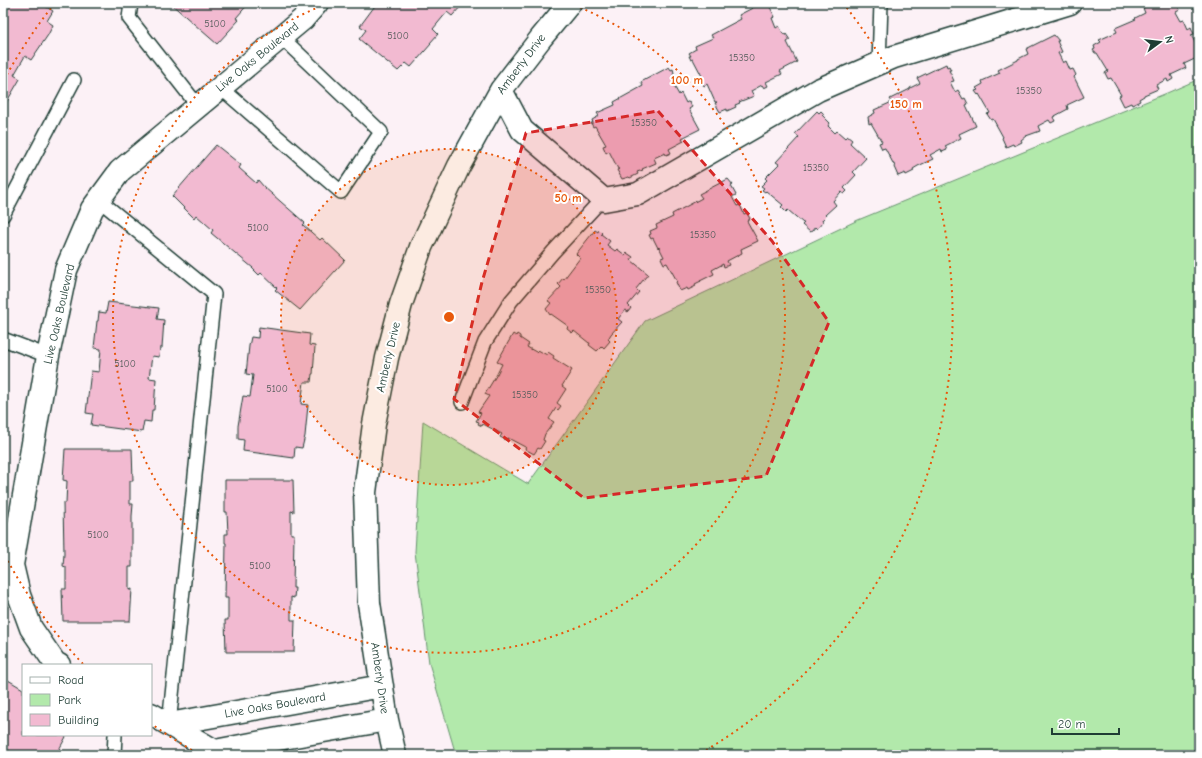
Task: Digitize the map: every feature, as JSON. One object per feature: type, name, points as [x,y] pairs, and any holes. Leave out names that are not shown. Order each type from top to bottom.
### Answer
[{"type":"street","name":"Live Oaks Boulevard","points":[[57,664],[31,628],[18,595],[9,581],[48,356],[66,270],[92,209],[120,171],[303,19],[317,3]]},
{"type":"street","name":"Amberly Drive","points":[[395,755],[386,720],[369,603],[364,492],[374,424],[387,358],[401,304],[421,247],[459,166],[501,90],[570,3]]},
{"type":"street","points":[[501,90],[522,130],[604,200],[638,194],[818,90],[894,57],[1070,3]]},
{"type":"street","name":"Live Oaks Boulevard","points":[[160,719],[382,686]]},
{"type":"street","points":[[160,719],[214,751],[386,720]]},
{"type":"lane","points":[[131,3],[129,18],[198,106]]},
{"type":"lane","points":[[879,64],[881,3]]},
{"type":"lane","points":[[220,88],[341,192],[380,132],[281,37]]},
{"type":"lane","points":[[3,215],[74,80]]},
{"type":"lane","points":[[462,402],[485,342],[511,301],[553,252],[603,198]]},
{"type":"lane","points":[[99,200],[214,294],[160,719]]},
{"type":"lane","points":[[3,339],[48,356]]},
{"type":"lane","points":[[114,755],[115,736]]},
{"type":"highlighted area","points":[[658,111],[772,241],[829,322],[766,476],[584,498],[454,399],[482,282],[526,133]]},
{"type":"green space","points":[[1199,79],[1199,755],[456,755],[429,663],[415,552],[423,421],[528,484],[645,321],[858,220]]},
{"type":"building","points":[[3,3],[40,3],[53,11],[47,21],[53,25],[31,60],[25,56],[14,75],[20,79],[3,106]]},
{"type":"building","points":[[170,3],[249,3],[236,18],[239,20],[217,44]]},
{"type":"building","points":[[377,3],[464,3],[452,16],[447,12],[433,29],[438,34],[411,67],[406,63],[398,71],[359,39],[366,30],[360,26]]},
{"type":"building","points":[[762,3],[771,3],[772,6],[770,7],[775,17],[772,18],[776,28],[779,26],[784,35],[786,34],[790,40],[787,42],[797,62],[780,71],[782,74],[766,82],[768,86],[764,88],[762,85],[751,91],[754,96],[739,102],[740,103],[735,105],[736,107],[720,112],[715,103],[717,102],[715,102],[707,84],[704,86],[700,79],[703,78],[693,59],[691,60],[689,53],[696,49],[695,46],[713,38],[711,35],[741,19],[739,15]]},
{"type":"building","points":[[1153,3],[1176,3],[1180,10],[1176,12],[1181,21],[1184,20],[1188,29],[1191,27],[1194,34],[1191,35],[1199,50],[1199,57],[1184,64],[1186,68],[1171,75],[1173,79],[1168,82],[1167,79],[1156,85],[1158,89],[1144,95],[1139,99],[1140,101],[1132,105],[1131,103],[1124,106],[1119,96],[1121,95],[1111,78],[1108,79],[1105,73],[1108,71],[1097,53],[1093,50],[1095,49],[1094,46],[1101,42],[1099,40],[1117,32],[1115,28],[1136,19],[1135,18],[1145,13],[1143,8]]},
{"type":"building","points":[[1054,35],[1059,41],[1057,41],[1062,52],[1058,53],[1063,63],[1066,61],[1070,70],[1073,69],[1076,75],[1074,77],[1084,97],[1067,105],[1068,109],[1053,117],[1055,121],[1051,123],[1049,120],[1038,126],[1040,131],[1026,136],[1021,140],[1022,142],[1014,146],[1013,144],[1006,147],[1002,138],[1003,137],[993,119],[991,120],[987,114],[990,113],[979,94],[978,95],[975,91],[978,90],[976,88],[983,84],[982,81],[1000,73],[998,70],[1028,54],[1026,49]]},
{"type":"building","points":[[946,64],[951,70],[949,70],[954,81],[950,82],[955,92],[958,90],[963,99],[965,98],[968,104],[966,105],[976,126],[959,134],[961,138],[945,146],[947,150],[942,152],[941,149],[930,155],[933,159],[918,166],[913,169],[914,171],[906,175],[905,173],[898,176],[894,167],[895,165],[885,148],[882,149],[879,143],[882,142],[871,123],[869,124],[868,117],[875,113],[874,110],[892,102],[890,99],[920,83],[917,78]]},
{"type":"building","points":[[669,67],[671,70],[673,69],[673,74],[678,84],[674,86],[679,95],[681,93],[686,103],[689,101],[692,107],[689,109],[700,129],[682,138],[684,141],[669,149],[671,153],[666,155],[665,153],[654,158],[656,163],[642,169],[643,170],[637,172],[638,174],[630,178],[622,179],[617,170],[619,169],[609,151],[606,153],[603,146],[606,145],[595,126],[593,127],[591,123],[593,123],[592,120],[599,116],[597,113],[615,105],[614,102],[643,86],[641,82]]},
{"type":"building","points":[[817,111],[819,113],[821,111],[824,114],[822,115],[830,123],[828,126],[835,133],[837,131],[845,138],[847,136],[852,140],[850,143],[866,158],[853,172],[856,175],[844,188],[847,191],[844,194],[841,192],[833,201],[836,205],[825,215],[826,216],[822,220],[823,222],[817,229],[815,227],[810,232],[802,225],[804,223],[788,210],[786,212],[781,207],[783,205],[766,191],[765,192],[762,190],[764,188],[761,186],[767,180],[765,178],[779,164],[776,162],[799,137],[795,134]]},
{"type":"building","points":[[216,145],[241,165],[239,168],[256,183],[258,180],[305,223],[303,225],[320,240],[322,238],[345,260],[300,310],[275,290],[277,288],[261,273],[259,275],[253,268],[211,233],[213,230],[196,215],[194,218],[172,196]]},
{"type":"building","points":[[728,179],[733,185],[731,186],[736,195],[732,197],[737,206],[740,205],[744,214],[747,213],[750,219],[747,221],[758,241],[741,249],[742,253],[727,261],[729,265],[724,267],[723,264],[712,270],[714,274],[695,284],[696,286],[688,290],[687,288],[680,291],[676,282],[677,281],[667,263],[664,264],[661,258],[664,257],[659,247],[658,248],[653,238],[651,239],[649,235],[651,234],[650,231],[657,228],[656,225],[673,217],[672,214],[702,198],[699,194]]},
{"type":"building","points":[[595,230],[598,232],[599,230],[602,233],[601,234],[610,241],[607,245],[615,251],[617,249],[625,255],[627,253],[633,257],[631,260],[648,274],[636,289],[639,292],[628,305],[631,308],[628,312],[625,310],[618,319],[622,322],[611,334],[608,339],[610,341],[604,348],[602,346],[597,351],[589,345],[590,343],[574,331],[572,333],[567,329],[568,326],[551,314],[550,315],[546,309],[551,303],[548,301],[561,287],[558,284],[563,278],[564,279],[580,258],[576,254]]},
{"type":"building","points":[[108,302],[159,308],[157,319],[164,320],[162,348],[160,348],[159,357],[152,356],[149,378],[156,379],[154,410],[152,410],[151,422],[144,421],[142,432],[91,425],[93,414],[86,413],[91,371],[99,372],[101,349],[94,348],[97,321],[99,312],[106,313]]},
{"type":"building","points":[[259,327],[310,334],[309,345],[315,346],[313,374],[311,382],[304,382],[301,404],[308,405],[305,436],[302,448],[295,447],[294,458],[243,451],[244,440],[238,439],[238,426],[243,396],[250,397],[253,375],[246,374],[249,346],[251,337],[258,338]]},
{"type":"building","points":[[513,334],[516,336],[517,334],[529,344],[527,347],[536,352],[538,350],[547,355],[548,352],[554,356],[553,358],[572,370],[562,386],[566,389],[557,403],[561,406],[558,410],[556,408],[549,419],[554,422],[545,434],[543,440],[545,441],[540,449],[538,448],[534,454],[525,449],[526,447],[508,438],[506,440],[500,437],[502,434],[483,424],[482,426],[478,424],[479,422],[476,421],[481,413],[478,412],[489,396],[485,394],[502,364],[497,362]]},
{"type":"building","points":[[65,449],[132,449],[133,481],[130,481],[130,504],[133,504],[132,567],[129,567],[129,590],[132,589],[130,621],[63,621],[62,589],[66,589],[66,567],[63,566],[63,503],[66,503],[67,481],[63,480]]},
{"type":"building","points":[[225,480],[293,480],[294,512],[291,511],[291,534],[294,534],[293,588],[295,588],[294,598],[291,597],[291,620],[295,620],[294,652],[226,652],[225,620],[228,620],[228,598],[225,598],[225,534],[228,534],[227,512],[225,512]]},
{"type":"building","points":[[3,677],[22,688],[22,736],[66,736],[56,755],[9,755],[3,752]]}]
